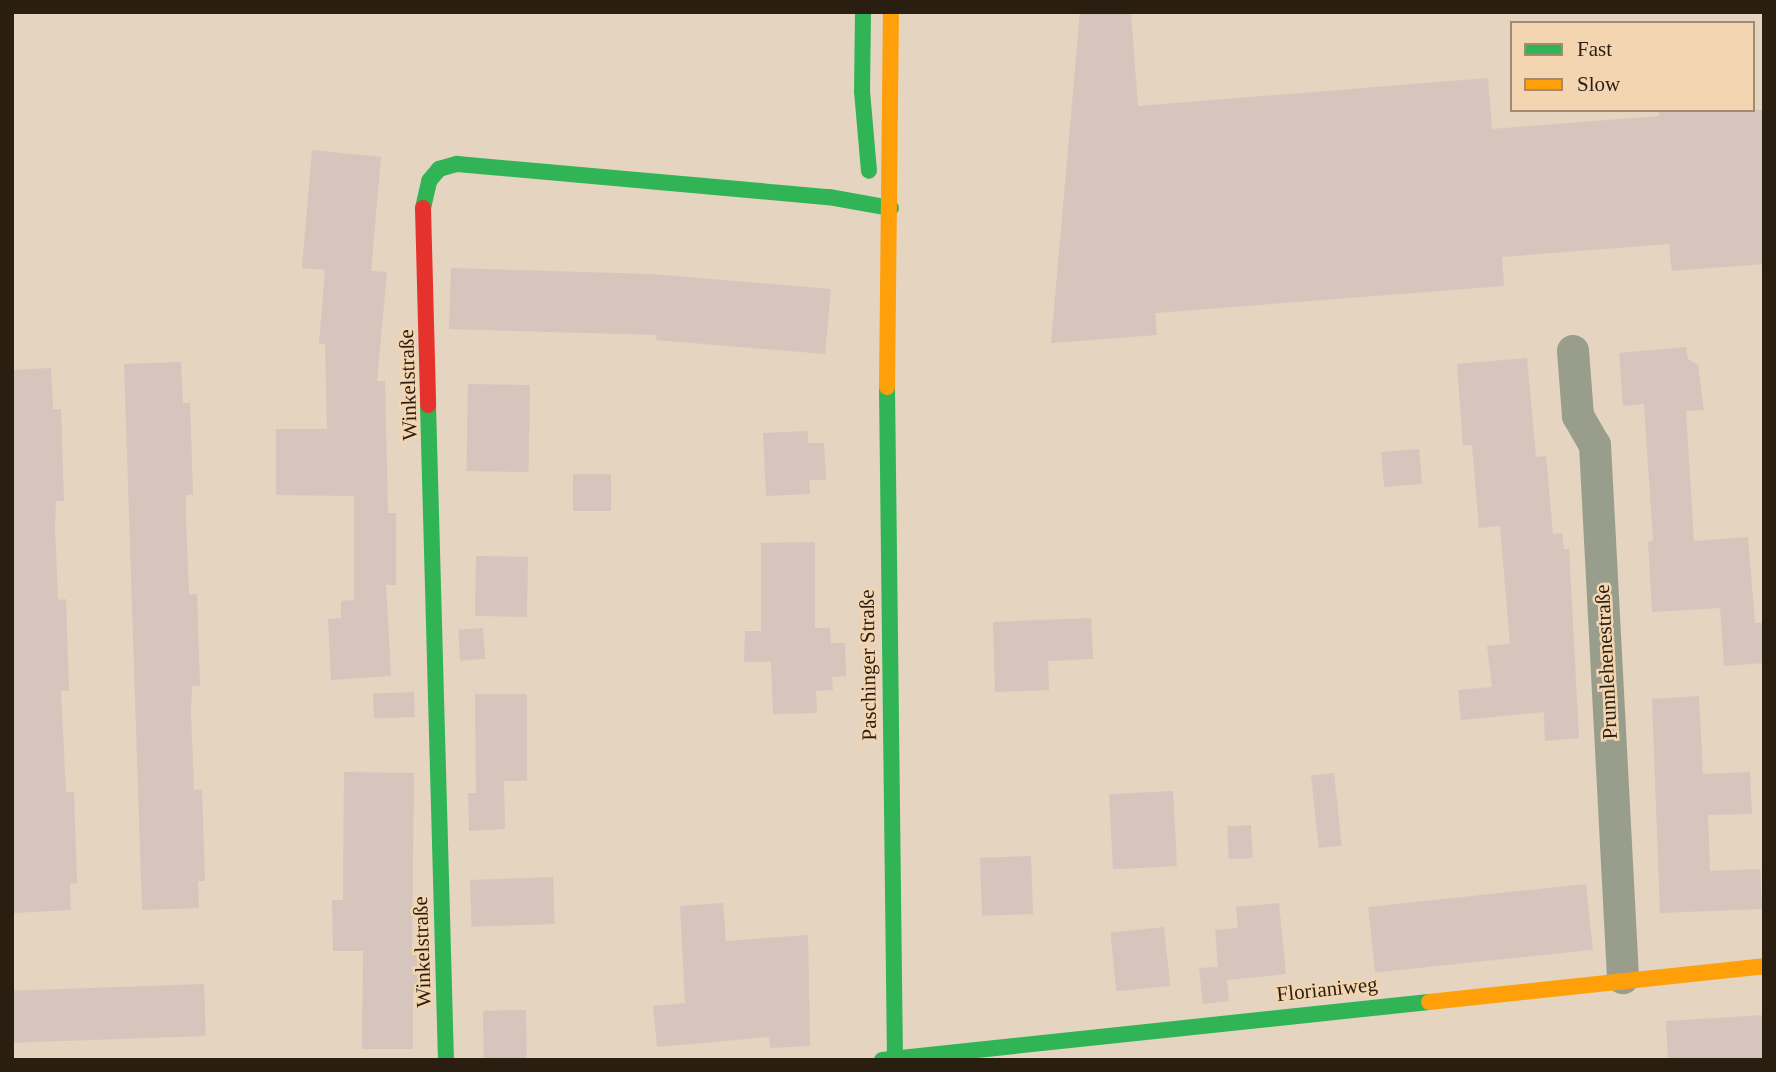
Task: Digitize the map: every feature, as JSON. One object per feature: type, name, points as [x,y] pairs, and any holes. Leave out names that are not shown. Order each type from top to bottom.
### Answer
[{"type":"street","name":"Paschinger Straße","points":[[863,12],[863,102],[873,205],[886,270]]},
{"type":"street","name":"Paschinger Straße","points":[[891,12],[891,208],[886,270],[891,1059]]},
{"type":"street","name":"Winkelstraße","points":[[446,1060],[424,200],[429,181],[439,169],[457,164],[891,208]]},
{"type":"street","name":"Prunnlehenestraße","points":[[1573,351],[1578,416],[1595,445],[1623,978]]},
{"type":"street","name":"Florianiweg","points":[[891,1059],[1623,978],[1764,966]]},
{"type":"building","points":[[1080,12],[1131,12],[1138,106],[1488,78],[1492,129],[1659,116],[1659,112],[1764,110],[1764,264],[1672,271],[1669,244],[1502,257],[1504,286],[1155,313],[1157,335],[1051,343]]},
{"type":"building","points":[[312,150],[381,157],[371,271],[387,272],[377,381],[385,381],[388,513],[396,513],[396,585],[386,585],[391,676],[331,680],[328,619],[341,618],[341,601],[354,600],[354,496],[276,495],[276,429],[327,429],[325,344],[319,344],[325,270],[302,268]]},
{"type":"building","points":[[451,268],[650,274],[831,289],[825,354],[656,340],[657,335],[449,329]]},
{"type":"building","points":[[1686,347],[1688,359],[1698,365],[1704,410],[1686,411],[1694,541],[1748,537],[1755,623],[1764,623],[1764,663],[1724,666],[1720,608],[1652,612],[1648,542],[1653,541],[1644,404],[1623,406],[1619,353]]},
{"type":"building","points":[[1527,358],[1536,457],[1546,456],[1553,534],[1562,533],[1564,549],[1569,549],[1579,738],[1545,741],[1544,712],[1461,720],[1458,690],[1492,687],[1487,646],[1510,644],[1500,526],[1479,528],[1472,445],[1463,446],[1457,364]]},
{"type":"building","points":[[181,362],[183,403],[190,403],[193,495],[186,495],[186,521],[189,594],[197,594],[200,686],[192,686],[191,713],[194,790],[202,789],[205,881],[198,881],[199,908],[142,910],[124,364]]},
{"type":"building","points":[[51,368],[53,409],[61,409],[64,501],[56,501],[55,527],[58,600],[66,599],[69,691],[61,691],[66,792],[74,792],[77,883],[70,884],[71,910],[14,913],[12,370]]},
{"type":"building","points":[[468,384],[530,385],[528,472],[466,471]]},
{"type":"building","points":[[808,431],[808,443],[824,443],[826,480],[809,480],[810,494],[766,496],[763,433]]},
{"type":"building","points":[[1419,449],[1422,484],[1384,487],[1381,452]]},
{"type":"building","points":[[573,474],[611,474],[611,511],[573,511]]},
{"type":"building","points":[[815,542],[815,628],[830,628],[831,643],[845,643],[846,676],[832,677],[833,690],[816,691],[817,713],[773,714],[771,662],[744,662],[745,631],[761,631],[761,543]]},
{"type":"building","points":[[476,556],[528,557],[527,617],[475,616]]},
{"type":"building","points":[[1091,618],[1093,659],[1048,661],[1049,690],[995,692],[993,622]]},
{"type":"building","points":[[483,628],[485,659],[460,661],[458,630]]},
{"type":"building","points":[[414,692],[415,717],[374,718],[373,693]]},
{"type":"building","points":[[475,694],[527,694],[527,781],[504,781],[505,829],[469,831],[468,793],[476,793]]},
{"type":"building","points":[[1699,696],[1703,774],[1750,772],[1752,814],[1708,815],[1710,871],[1760,869],[1762,909],[1660,913],[1652,699]]},
{"type":"building","points":[[344,772],[414,773],[412,951],[421,951],[422,992],[413,993],[413,1049],[362,1049],[363,951],[333,951],[332,900],[343,900]]},
{"type":"building","points":[[1334,773],[1342,846],[1319,848],[1311,775]]},
{"type":"building","points":[[1173,791],[1177,866],[1113,869],[1109,794]]},
{"type":"building","points":[[1251,825],[1253,858],[1229,859],[1227,826]]},
{"type":"building","points":[[1031,856],[1033,914],[982,916],[980,858]]},
{"type":"building","points":[[553,877],[555,924],[472,927],[470,880]]},
{"type":"building","points":[[1586,884],[1593,950],[1375,973],[1368,907]]},
{"type":"building","points":[[723,903],[726,941],[808,935],[810,1046],[770,1048],[769,1037],[657,1047],[653,1006],[685,1003],[680,906]]},
{"type":"building","points":[[1279,903],[1286,974],[1227,980],[1229,1001],[1203,1004],[1199,968],[1218,967],[1215,930],[1238,928],[1236,907]]},
{"type":"building","points":[[1164,927],[1170,986],[1116,991],[1110,933]]},
{"type":"building","points":[[204,984],[206,1036],[14,1043],[12,991]]},
{"type":"building","points":[[526,1010],[527,1060],[484,1060],[483,1011]]},
{"type":"building","points":[[1764,1015],[1764,1060],[1668,1060],[1666,1021]]},
{"type":"traffic: fast","points":[[863,12],[862,91],[869,171]]},
{"type":"traffic: fast","points":[[423,208],[429,181],[439,169],[457,164],[829,197],[891,208]]},
{"type":"traffic: fast","points":[[887,387],[895,1060]]},
{"type":"traffic: fast","points":[[428,405],[446,1060]]},
{"type":"traffic: fast","points":[[882,1060],[1429,1002]]},
{"type":"traffic: slow","points":[[887,387],[891,12]]},
{"type":"traffic: slow","points":[[1429,1002],[1764,966]]},
{"type":"traffic: jam","points":[[423,208],[428,405]]}]
